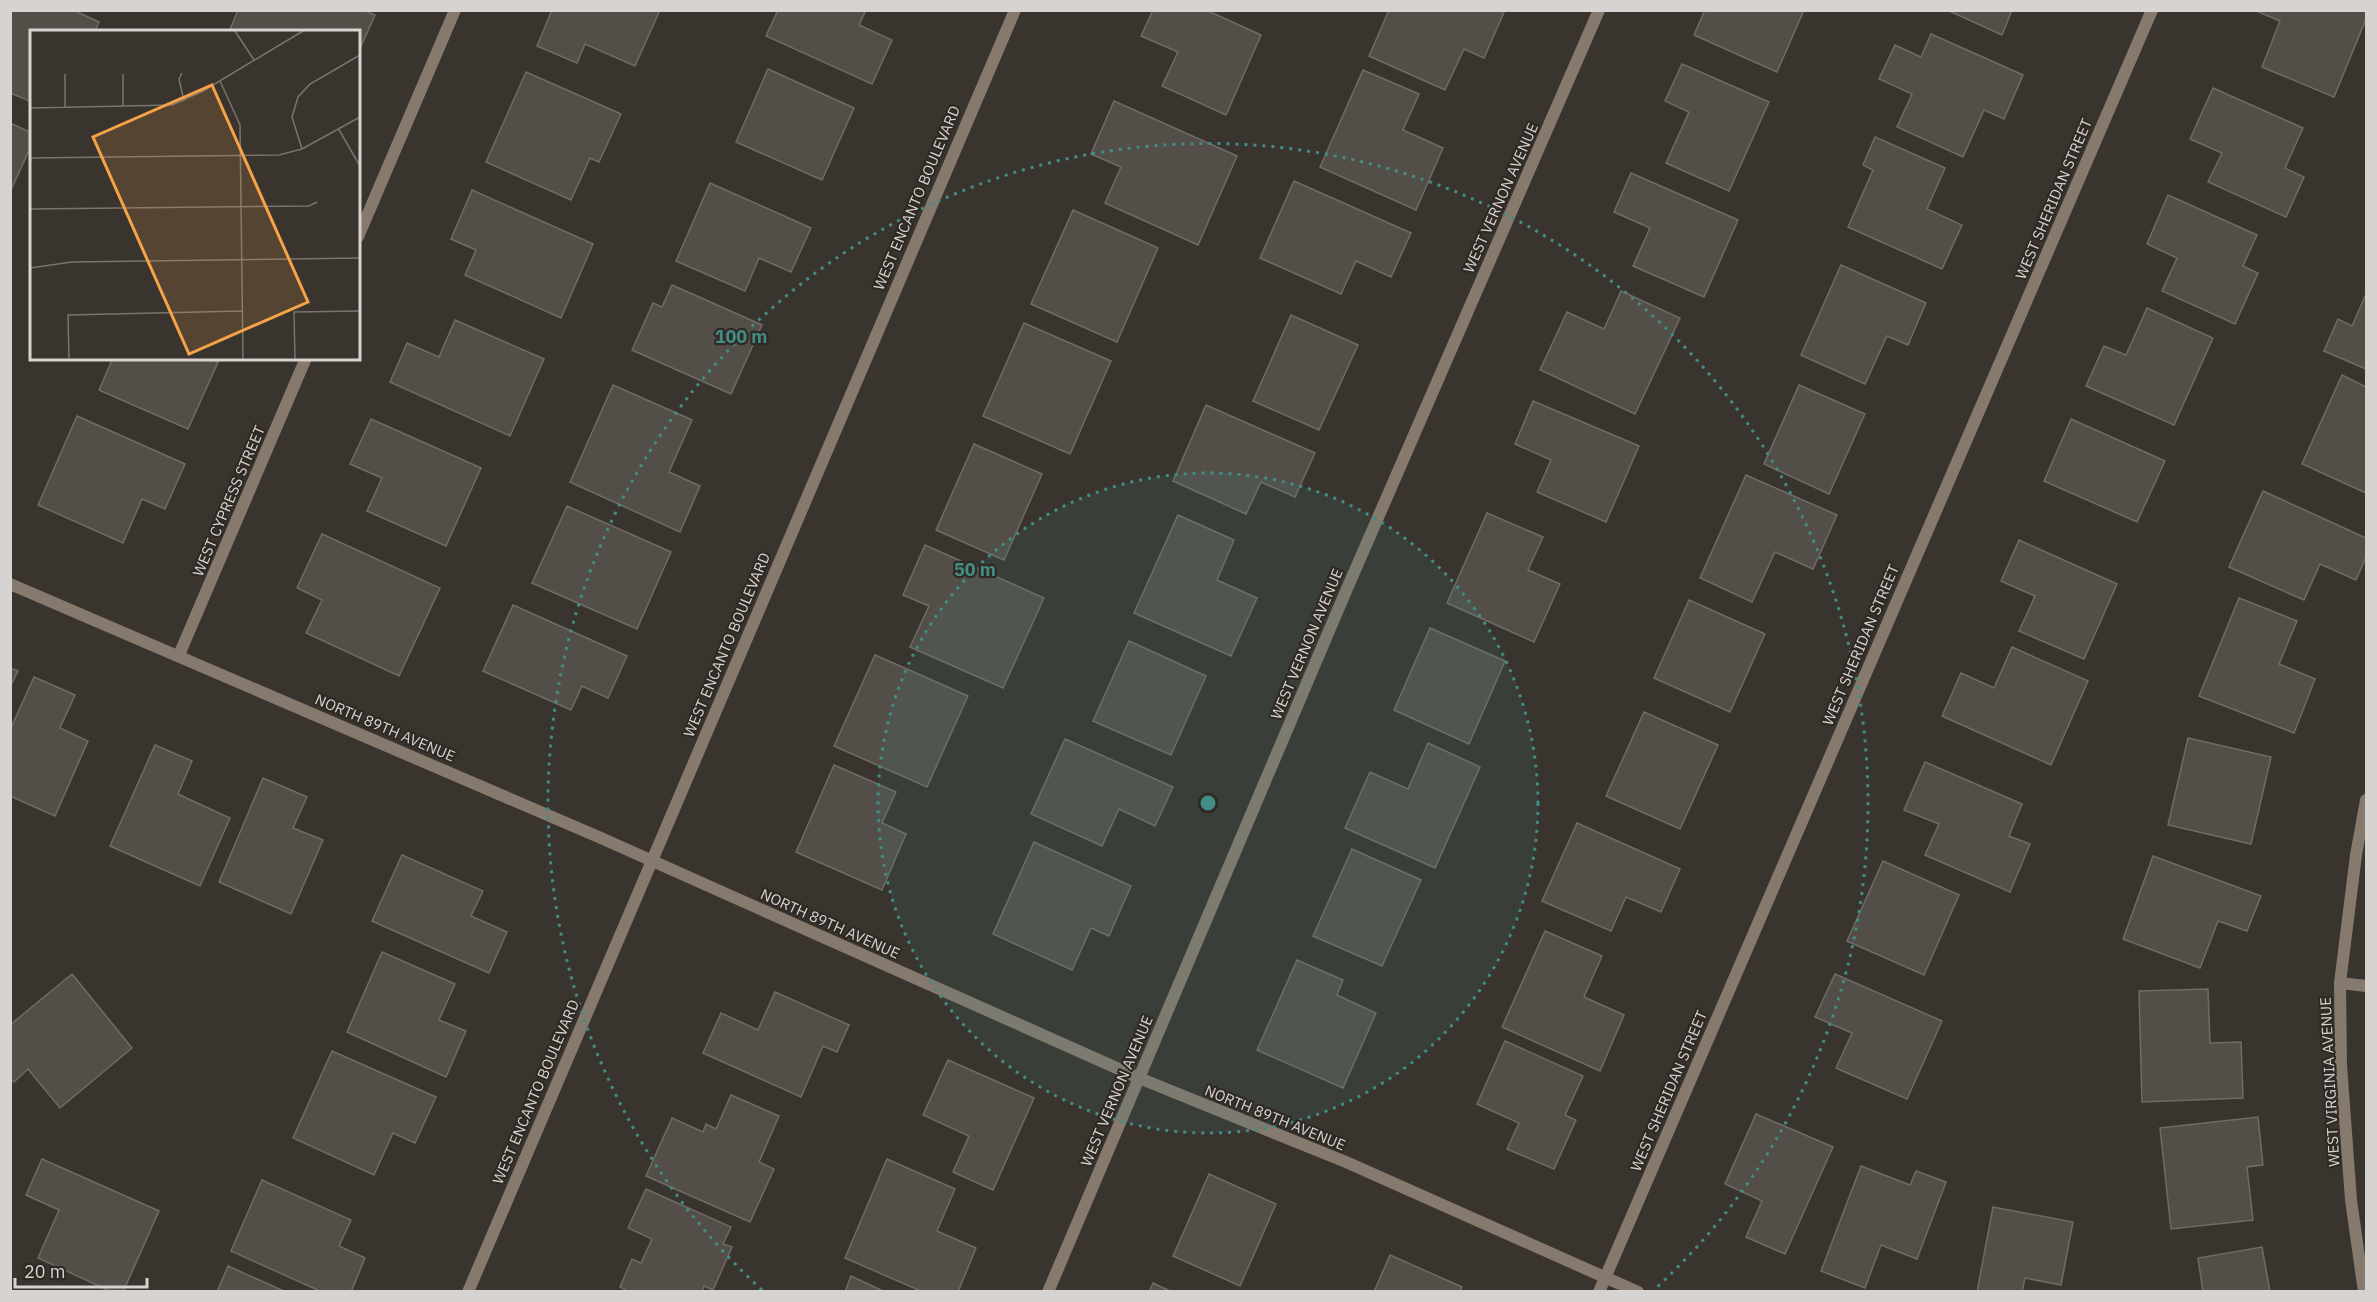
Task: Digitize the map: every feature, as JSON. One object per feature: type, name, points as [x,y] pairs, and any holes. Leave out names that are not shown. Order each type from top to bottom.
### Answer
[{"type":"street","points":[[360,232],[455,10]]},
{"type":"street","name":"WEST ENCANTO BOULEVARD","points":[[468,1292],[1015,10]]},
{"type":"street","name":"WEST VERNON AVENUE","points":[[1048,1292],[1346,591],[1599,10]]},
{"type":"street","name":"WEST SHERIDAN STREET","points":[[1599,1292],[2152,10]]},
{"type":"street","name":"WEST CYPRESS STREET","points":[[179,655],[305,360]]},
{"type":"street","name":"NORTH 89TH AVENUE","points":[[10,584],[179,655],[651,861],[1139,1078],[1346,1162],[1638,1292]]},
{"type":"street","name":"WEST VIRGINIA AVENUE","points":[[2364,1292],[2351,1200],[2343,1099],[2340,983],[2356,855],[2367,800]]},
{"type":"street","points":[[2340,983],[2367,986]]},
{"type":"building","points":[[10,10],[73,10],[99,22],[96,30],[30,30],[30,101],[10,93]]},
{"type":"building","points":[[238,10],[364,10],[375,15],[360,49],[360,30],[230,30]]},
{"type":"building","points":[[552,10],[660,10],[635,66],[585,44],[577,63],[537,46]]},
{"type":"building","points":[[778,10],[866,10],[859,25],[892,40],[872,84],[766,36]]},
{"type":"building","points":[[1153,10],[1206,10],[1261,35],[1226,115],[1162,86],[1178,52],[1141,36]]},
{"type":"building","points":[[1389,10],[1505,10],[1484,58],[1464,49],[1445,90],[1369,56]]},
{"type":"building","points":[[1705,10],[1804,10],[1777,72],[1694,35]]},
{"type":"building","points":[[1947,10],[2012,10],[2002,35]]},
{"type":"building","points":[[2254,10],[2366,10],[2366,19],[2334,97],[2262,67],[2280,21]]},
{"type":"building","points":[[1931,34],[2023,75],[2004,119],[1984,110],[1963,157],[1897,127],[1912,94],[1879,79],[1895,45],[1921,57]]},
{"type":"building","points":[[1682,64],[1769,102],[1729,191],[1666,163],[1689,112],[1665,101]]},
{"type":"building","points":[[768,69],[854,108],[822,180],[736,142]]},
{"type":"building","points":[[1363,70],[1419,94],[1403,130],[1443,148],[1416,210],[1320,167]]},
{"type":"building","points":[[526,72],[621,114],[599,162],[590,158],[571,200],[486,162]]},
{"type":"building","points":[[2213,88],[2303,128],[2285,168],[2304,177],[2286,217],[2208,182],[2222,153],[2190,139]]},
{"type":"building","points":[[1114,101],[1237,156],[1198,245],[1105,203],[1121,167],[1091,154]]},
{"type":"building","points":[[10,123],[30,132],[30,148],[10,192]]},
{"type":"building","points":[[1875,137],[1945,168],[1927,209],[1962,225],[1942,269],[1848,227],[1873,170],[1863,165]]},
{"type":"building","points":[[1631,173],[1738,220],[1704,297],[1633,266],[1650,228],[1614,212]]},
{"type":"building","points":[[1294,181],[1411,233],[1391,277],[1356,261],[1341,294],[1260,258]]},
{"type":"building","points":[[710,183],[811,228],[791,272],[759,258],[745,291],[676,261]]},
{"type":"building","points":[[472,190],[593,244],[561,318],[465,275],[476,250],[451,239]]},
{"type":"building","points":[[2168,195],[2257,235],[2243,266],[2258,273],[2235,324],[2162,291],[2177,258],[2147,244]]},
{"type":"building","points":[[1073,210],[1158,248],[1117,342],[1031,304]]},
{"type":"building","points":[[1841,265],[1926,303],[1908,345],[1887,336],[1865,384],[1801,355]]},
{"type":"building","points":[[672,285],[762,325],[731,394],[632,350],[653,303],[662,307]]},
{"type":"building","points":[[1621,291],[1680,318],[1635,414],[1540,370],[1567,312],[1604,329]]},
{"type":"building","points":[[2366,294],[2366,369],[2324,351],[2338,319],[2352,326]]},
{"type":"building","points":[[2147,308],[2213,338],[2174,425],[2086,386],[2104,346],[2126,355]]},
{"type":"building","points":[[1291,315],[1358,345],[1319,430],[1253,401]]},
{"type":"building","points":[[455,320],[544,359],[510,436],[390,382],[407,343],[439,357]]},
{"type":"building","points":[[1024,323],[1111,361],[1070,454],[983,416]]},
{"type":"building","points":[[112,360],[214,360],[218,362],[188,429],[99,390]]},
{"type":"building","points":[[2342,375],[2366,387],[2366,493],[2302,464]]},
{"type":"building","points":[[613,385],[692,420],[669,472],[700,486],[680,532],[570,482]]},
{"type":"building","points":[[1799,385],[1865,414],[1829,494],[1764,464]]},
{"type":"building","points":[[1533,401],[1639,446],[1606,522],[1537,492],[1551,460],[1515,444]]},
{"type":"building","points":[[1206,405],[1315,453],[1295,497],[1261,482],[1246,514],[1173,481]]},
{"type":"building","points":[[77,416],[185,464],[165,509],[142,499],[123,543],[38,505]]},
{"type":"building","points":[[371,419],[481,468],[446,546],[367,511],[382,478],[350,464]]},
{"type":"building","points":[[2071,419],[2165,461],[2137,522],[2044,481]]},
{"type":"building","points":[[974,444],[1042,474],[1004,560],[936,530]]},
{"type":"building","points":[[1746,475],[1837,515],[1813,569],[1775,552],[1752,602],[1700,578]]},
{"type":"building","points":[[2263,491],[2366,538],[2366,557],[2356,580],[2320,564],[2304,600],[2229,567]]},
{"type":"building","points":[[567,506],[671,552],[637,629],[532,583]]},
{"type":"building","points":[[1487,513],[1543,537],[1528,570],[1560,584],[1534,642],[1447,603]]},
{"type":"building","points":[[1178,515],[1234,540],[1217,580],[1257,598],[1231,656],[1134,613]]},
{"type":"building","points":[[322,534],[440,588],[399,676],[306,633],[322,600],[297,588]]},
{"type":"building","points":[[2019,540],[2117,584],[2084,659],[2019,631],[2035,596],[2001,581]]},
{"type":"building","points":[[925,545],[1044,598],[1003,688],[910,647],[929,606],[903,595]]},
{"type":"building","points":[[2239,598],[2297,621],[2279,664],[2315,679],[2294,733],[2199,696]]},
{"type":"building","points":[[1689,600],[1765,634],[1730,712],[1654,678]]},
{"type":"building","points":[[513,605],[627,656],[608,698],[582,686],[571,710],[483,671]]},
{"type":"building","points":[[1430,628],[1505,661],[1469,744],[1394,710]]},
{"type":"building","points":[[1129,641],[1206,676],[1171,755],[1093,721]]},
{"type":"building","points":[[2012,647],[2088,681],[2051,765],[1942,716],[1961,673],[1994,688]]},
{"type":"building","points":[[875,655],[968,696],[927,787],[834,746]]},
{"type":"building","points":[[10,668],[18,671],[10,687]]},
{"type":"building","points":[[34,677],[75,695],[60,728],[88,741],[55,816],[10,796],[10,730]]},
{"type":"building","points":[[1644,712],[1718,745],[1680,829],[1606,796]]},
{"type":"building","points":[[2188,738],[2271,757],[2251,844],[2168,825]]},
{"type":"building","points":[[1065,739],[1173,787],[1155,826],[1119,809],[1102,846],[1031,814]]},
{"type":"building","points":[[1428,743],[1480,767],[1435,868],[1345,828],[1370,772],[1408,789]]},
{"type":"building","points":[[155,745],[192,761],[178,794],[230,818],[200,886],[110,846]]},
{"type":"building","points":[[1925,762],[2022,804],[2009,836],[2030,844],[2010,892],[1925,855],[1939,824],[1904,810]]},
{"type":"building","points":[[834,765],[896,792],[882,823],[906,834],[882,890],[796,852]]},
{"type":"building","points":[[263,778],[307,797],[293,828],[323,840],[291,914],[219,882]]},
{"type":"building","points":[[1577,823],[1680,869],[1661,912],[1626,897],[1611,931],[1542,901]]},
{"type":"building","points":[[1034,842],[1131,886],[1109,936],[1091,928],[1072,970],[993,934]]},
{"type":"building","points":[[1352,849],[1421,880],[1382,966],[1313,936]]},
{"type":"building","points":[[402,855],[483,891],[471,916],[507,932],[489,973],[372,921]]},
{"type":"building","points":[[2153,856],[2261,896],[2247,931],[2218,921],[2200,968],[2123,939]]},
{"type":"building","points":[[1883,861],[1959,895],[1924,975],[1847,941]]},
{"type":"building","points":[[1545,931],[1602,956],[1584,997],[1624,1015],[1600,1071],[1502,1027]]},
{"type":"building","points":[[382,952],[455,984],[439,1020],[466,1031],[446,1077],[347,1032]]},
{"type":"building","points":[[1297,960],[1343,980],[1337,995],[1376,1013],[1343,1088],[1257,1050]]},
{"type":"building","points":[[72,974],[132,1048],[60,1108],[28,1069],[14,1082],[10,1078],[10,1025]]},
{"type":"building","points":[[1835,974],[1942,1021],[1907,1099],[1836,1068],[1852,1033],[1815,1017]]},
{"type":"building","points":[[2208,989],[2210,1043],[2241,1042],[2243,1098],[2142,1102],[2139,991]]},
{"type":"building","points":[[775,992],[849,1025],[837,1052],[823,1046],[801,1097],[703,1053],[721,1013],[758,1030]]},
{"type":"building","points":[[1505,1041],[1583,1076],[1565,1115],[1576,1120],[1554,1169],[1507,1149],[1519,1123],[1477,1104]]},
{"type":"building","points":[[332,1051],[436,1097],[415,1143],[393,1133],[374,1175],[293,1138]]},
{"type":"building","points":[[948,1060],[1034,1098],[993,1190],[953,1172],[969,1136],[923,1115]]},
{"type":"building","points":[[731,1095],[779,1116],[759,1162],[774,1169],[750,1222],[646,1176],[672,1118],[703,1132],[706,1124],[716,1129]]},
{"type":"building","points":[[1756,1114],[1833,1147],[1785,1254],[1746,1237],[1762,1201],[1725,1184]]},
{"type":"building","points":[[2258,1117],[2263,1165],[2247,1167],[2253,1220],[2171,1229],[2160,1128]]},
{"type":"building","points":[[42,1159],[159,1211],[123,1292],[112,1292],[38,1258],[59,1210],[26,1195]]},
{"type":"building","points":[[887,1159],[955,1189],[937,1231],[976,1248],[958,1292],[923,1292],[845,1258]]},
{"type":"building","points":[[1861,1166],[1910,1185],[1916,1171],[1946,1182],[1917,1259],[1881,1245],[1865,1288],[1821,1271]]},
{"type":"building","points":[[1209,1174],[1276,1204],[1240,1286],[1173,1256]]},
{"type":"building","points":[[262,1180],[351,1220],[339,1246],[365,1258],[351,1292],[322,1292],[231,1251]]},
{"type":"building","points":[[646,1189],[731,1227],[723,1244],[732,1247],[713,1290],[704,1286],[702,1292],[629,1292],[620,1287],[632,1259],[641,1263],[652,1239],[628,1228]]},
{"type":"building","points":[[1993,1207],[2073,1222],[2061,1285],[2025,1278],[2022,1292],[1977,1292]]},
{"type":"building","points":[[2262,1247],[2270,1292],[2203,1292],[2198,1258]]},
{"type":"building","points":[[1390,1255],[1462,1287],[1460,1292],[1374,1292]]},
{"type":"building","points":[[228,1266],[286,1292],[217,1292]]},
{"type":"building","points":[[851,1276],[885,1292],[845,1292]]},
{"type":"building","points":[[1153,1283],[1172,1292],[1149,1292]]}]
